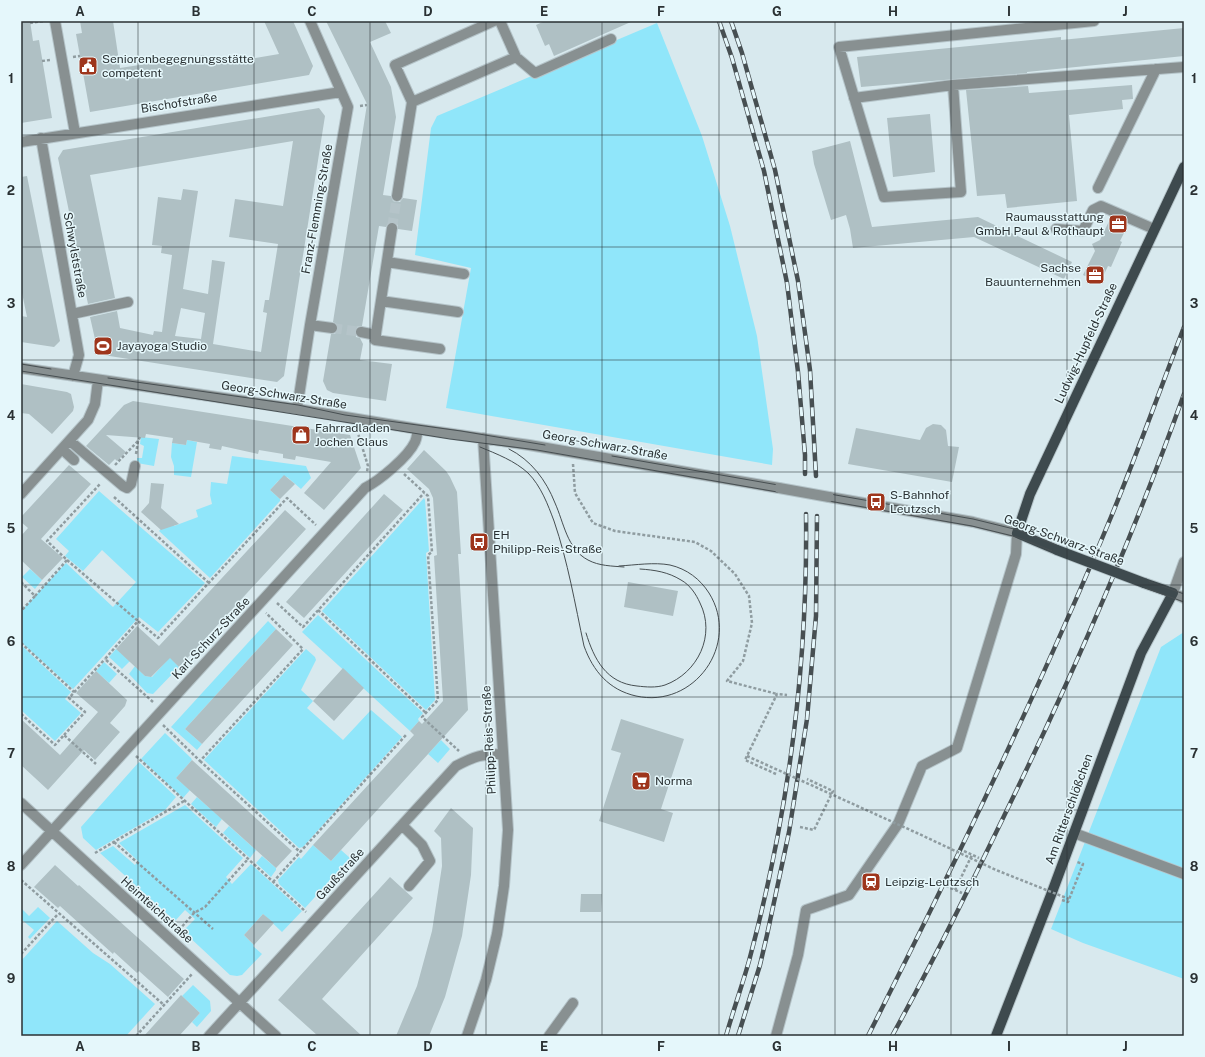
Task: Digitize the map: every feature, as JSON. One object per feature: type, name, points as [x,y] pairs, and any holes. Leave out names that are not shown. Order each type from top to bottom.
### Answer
[{"type":"main road","name":"Ludwig-Hupfeld-Straße","points":[[1017,533],[1030,494],[1184,167]]},
{"type":"main road","name":"Georg-Schwarz-Straße","points":[[1017,533],[1057,550],[1173,593]]},
{"type":"main road","name":"Am Ritterschlößchen","points":[[996,1036],[1141,653],[1173,593]]},
{"type":"street","points":[[55,21],[75,133]]},
{"type":"street","name":"Franz-Flemming-Straße","points":[[298,409],[310,325],[348,107],[310,21]]},
{"type":"street","points":[[397,196],[412,102],[395,65],[494,21]]},
{"type":"street","points":[[500,21],[516,57],[535,73],[611,39]]},
{"type":"street","points":[[953,85],[961,192],[884,197],[839,47],[1094,21]]},
{"type":"street","points":[[412,102],[516,57]]},
{"type":"street","points":[[854,98],[953,85],[1184,66]]},
{"type":"street","points":[[1098,188],[1156,69]]},
{"type":"street","name":"Bischofstraße","points":[[21,142],[341,92]]},
{"type":"street","name":"Schwylststraße","points":[[40,138],[79,355],[73,376]]},
{"type":"street","points":[[1056,229],[1083,231],[1093,210],[1101,206],[1154,229]]},
{"type":"street","points":[[392,228],[375,340],[440,349]]},
{"type":"street","points":[[387,262],[464,274]]},
{"type":"street","points":[[381,301],[458,312]]},
{"type":"street","points":[[72,314],[128,302]]},
{"type":"street","points":[[310,325],[332,328]]},
{"type":"street","points":[[361,332],[376,334]]},
{"type":"street","name":"Georg-Schwarz-Straße","points":[[21,368],[298,409],[572,452],[973,522],[1017,533]]},
{"type":"street","points":[[23,488],[70,441],[88,420],[95,404],[98,380]]},
{"type":"street","name":"Karl-Schurz-Straße","points":[[21,865],[365,488],[404,458],[416,442],[418,429]]},
{"type":"street","name":"Philipp-Reis-Straße","points":[[466,1036],[486,980],[497,934],[504,886],[508,830],[483,438]]},
{"type":"street","points":[[70,441],[127,488],[132,484],[135,466]]},
{"type":"street","points":[[62,449],[74,460]]},
{"type":"street","points":[[776,1036],[798,954],[806,910],[849,895],[898,824],[922,766],[957,748],[1016,554],[1017,533]]},
{"type":"street","points":[[1184,562],[1173,593],[1184,598]]},
{"type":"street","name":"Gaußstraße","points":[[209,1036],[456,766],[483,754],[503,754]]},
{"type":"street","name":"Heimteichstraße","points":[[21,803],[276,1036]]},
{"type":"street","points":[[402,825],[422,845],[430,861],[409,886]]},
{"type":"street","points":[[1074,833],[1184,874]]},
{"type":"street","points":[[549,1036],[573,1003]]},
{"type":"path","points":[[30,24],[46,21]]},
{"type":"path","points":[[357,419],[357,431],[368,466],[365,488]]},
{"type":"path","points":[[112,468],[140,437]]},
{"type":"path","points":[[572,452],[575,493],[593,523],[615,531],[695,542],[711,551],[735,574],[749,596],[752,623],[743,661],[727,681],[776,694],[787,695]]},
{"type":"path","points":[[403,473],[428,496],[432,552],[428,555],[438,700],[422,717],[468,760]]},
{"type":"path","points":[[105,489],[100,484],[47,541],[158,638],[287,498],[325,532]]},
{"type":"path","points":[[268,595],[303,627],[424,493]]},
{"type":"path","points":[[111,494],[209,583]]},
{"type":"path","points":[[21,611],[67,560]]},
{"type":"path","points":[[21,582],[35,596]]},
{"type":"path","points":[[200,761],[303,649],[258,606]]},
{"type":"path","points":[[318,610],[426,713]]},
{"type":"path","points":[[21,714],[55,745],[85,712],[69,698],[138,621]]},
{"type":"path","points":[[21,643],[74,692]]},
{"type":"path","points":[[105,659],[159,714],[200,761],[300,852]]},
{"type":"path","points":[[776,694],[745,760],[776,774]]},
{"type":"path","points":[[64,735],[106,773]]},
{"type":"path","points":[[273,882],[406,735]]},
{"type":"path","points":[[128,749],[315,920]]},
{"type":"path","points":[[747,756],[971,856],[996,870],[1068,901],[1083,864]]},
{"type":"path","points":[[800,827],[814,830],[833,791],[807,779]]},
{"type":"path","points":[[83,860],[184,801]]},
{"type":"path","points":[[114,842],[213,929]]},
{"type":"path","points":[[964,851],[971,856],[979,858]]},
{"type":"path","points":[[955,890],[971,856]]},
{"type":"path","points":[[178,930],[194,913],[205,907],[248,859]]},
{"type":"path","points":[[21,880],[58,914],[164,1005]]},
{"type":"path","points":[[946,886],[962,893]]},
{"type":"path","points":[[21,954],[58,914]]},
{"type":"path","points":[[136,1036],[199,966]]},
{"type":"shaded area","points":[[657,23],[702,136],[730,226],[757,336],[773,449],[772,465],[446,408],[471,268],[415,255],[431,128],[437,116]]},
{"type":"shaded area","points":[[141,437],[159,439],[154,466],[137,463],[137,458],[142,458],[144,446],[140,444]]},
{"type":"shaded area","points":[[187,440],[197,442],[191,477],[174,475],[174,466],[171,457],[172,443],[186,445]]},
{"type":"shaded area","points":[[232,456],[306,466],[311,478],[301,489],[287,477],[278,481],[270,490],[280,499],[280,501],[210,578],[159,531],[171,517],[174,526],[198,517],[196,510],[212,504],[210,495],[211,482],[227,484]]},
{"type":"shaded area","points":[[99,491],[205,583],[158,632],[139,617],[73,689],[21,642],[21,611],[66,563],[113,607],[136,582],[102,550],[83,571],[65,556],[69,551],[56,539]]},
{"type":"shaded area","points":[[424,498],[429,551],[426,553],[435,700],[426,710],[322,611]]},
{"type":"shaded area","points":[[30,569],[42,580],[35,589],[22,577]]},
{"type":"shaded area","points":[[318,615],[423,713],[418,719],[419,721],[410,731],[302,632]]},
{"type":"shaded area","points":[[268,621],[276,629],[185,729],[202,744],[197,750],[171,727]]},
{"type":"shaded area","points":[[1184,632],[1184,979],[1083,943],[1051,929],[1161,647]]},
{"type":"shaded area","points":[[21,645],[71,692],[65,699],[81,713],[55,741],[21,710]]},
{"type":"shaded area","points":[[116,649],[130,661],[122,669],[109,657]]},
{"type":"shaded area","points":[[306,649],[315,657],[316,660],[301,690],[313,701],[307,708],[343,740],[371,710],[402,737],[303,847],[299,848],[204,760]]},
{"type":"shaded area","points":[[170,657],[179,667],[153,694],[147,693],[129,674],[135,666],[145,676],[152,677]]},
{"type":"shaded area","points":[[104,662],[117,674],[109,683],[96,671]]},
{"type":"shaded area","points":[[165,733],[192,760],[176,778],[190,790],[183,798],[141,759]]},
{"type":"shaded area","points":[[441,740],[450,749],[438,763],[428,754]]},
{"type":"shaded area","points":[[139,762],[176,797],[165,810],[96,850],[83,838],[81,827]]},
{"type":"shaded area","points":[[197,797],[222,819],[216,827],[191,804]]},
{"type":"shaded area","points":[[185,805],[243,858],[226,877],[232,884],[251,864],[302,911],[282,932],[263,914],[244,935],[262,954],[242,975],[230,975],[186,934],[185,929],[195,919],[185,910],[175,921],[100,853],[113,846],[135,865],[138,861],[119,843]]},
{"type":"shaded area","points":[[229,826],[256,850],[250,858],[223,833]]},
{"type":"shaded area","points":[[313,845],[331,861],[341,850],[350,858],[305,908],[279,884],[278,880],[299,857],[301,859]]},
{"type":"shaded area","points":[[262,856],[276,868],[271,877],[256,863]]},
{"type":"shaded area","points":[[38,907],[50,918],[30,939],[28,937],[34,930],[21,919],[21,908],[29,916]]},
{"type":"shaded area","points":[[57,921],[93,953],[110,964],[155,1004],[126,1036],[21,1036],[21,961]]},
{"type":"shaded area","points":[[193,985],[210,1001],[211,1011],[197,1027],[192,1022],[200,1013],[182,996]]},
{"type":"building","points":[[21,21],[30,21],[33,41],[39,40],[52,118],[21,123]]},
{"type":"building","points":[[80,21],[113,21],[120,68],[204,55],[205,60],[224,57],[225,63],[279,54],[264,21],[293,21],[313,66],[309,75],[90,112],[76,34],[82,33]]},
{"type":"building","points":[[326,21],[385,21],[391,33],[370,42],[391,87],[396,117],[383,195],[391,196],[393,201],[396,202],[400,202],[403,198],[417,200],[412,231],[398,229],[398,225],[393,222],[389,222],[386,227],[379,226],[362,326],[356,327],[355,331],[356,337],[360,338],[363,344],[360,360],[392,364],[386,401],[333,393],[327,390],[323,381],[331,334],[335,334],[338,329],[338,325],[333,322],[367,104]]},
{"type":"building","points":[[545,21],[633,21],[554,56],[549,44],[545,46],[536,25]]},
{"type":"building","points":[[1184,28],[1184,56],[1027,73],[861,87],[857,57],[1061,37],[1061,40]]},
{"type":"building","points":[[1132,85],[1133,99],[1122,100],[1123,109],[1069,115],[1077,201],[1007,208],[1005,194],[977,196],[966,90],[1028,86],[1029,93]]},
{"type":"building","points":[[319,108],[325,116],[284,376],[277,382],[103,355],[97,348],[90,317],[117,311],[120,328],[153,335],[154,331],[162,332],[172,255],[161,253],[162,246],[152,245],[158,197],[181,200],[183,189],[198,191],[183,289],[208,294],[212,260],[225,262],[213,344],[261,352],[267,313],[263,312],[265,300],[269,300],[278,244],[229,237],[235,199],[283,206],[293,141],[90,175],[115,298],[88,304],[58,158],[63,150]],"holes":[[[181,308],[205,313],[201,339],[175,336]]]},
{"type":"building","points":[[930,114],[935,172],[893,177],[887,118]]},
{"type":"building","points":[[850,141],[872,227],[978,217],[1072,262],[1064,279],[974,237],[853,248],[846,215],[831,220],[814,164],[812,151]]},
{"type":"building","points":[[27,176],[60,341],[54,347],[21,342],[21,316],[27,317],[21,288],[21,177]]},
{"type":"building","points":[[1111,217],[1128,225],[1120,241],[1122,242],[1111,267],[1108,266],[1100,283],[1083,275],[1095,251],[1092,244],[1100,240]]},
{"type":"building","points":[[21,384],[71,394],[74,407],[73,411],[52,434],[29,414],[21,413]]},
{"type":"building","points":[[133,401],[350,435],[361,468],[324,510],[304,493],[331,462],[296,456],[295,460],[283,458],[283,454],[259,450],[258,454],[222,446],[221,450],[209,448],[210,444],[187,440],[186,445],[172,443],[173,438],[146,434],[145,438],[106,435],[126,452],[117,461],[115,459],[109,465],[86,446],[124,405]]},
{"type":"building","points":[[933,424],[941,425],[946,430],[948,446],[959,447],[952,482],[848,464],[856,428],[920,440],[926,428]]},
{"type":"building","points":[[424,450],[446,471],[457,492],[461,554],[458,554],[468,710],[331,861],[313,845],[414,735],[410,731],[419,721],[422,724],[443,701],[434,556],[437,555],[433,498],[429,489],[407,469]]},
{"type":"building","points":[[69,465],[91,484],[41,539],[63,558],[42,580],[21,560],[21,536],[28,528],[21,522],[21,517]]},
{"type":"building","points":[[284,475],[295,484],[280,499],[270,490]]},
{"type":"building","points":[[151,483],[164,484],[161,508],[179,524],[161,530],[141,512],[149,503]]},
{"type":"building","points":[[384,494],[403,510],[304,618],[286,602]]},
{"type":"building","points":[[285,510],[306,529],[179,667],[170,658],[151,677],[145,676],[116,649],[137,626],[159,646]]},
{"type":"building","points":[[628,582],[678,591],[673,616],[624,607]]},
{"type":"building","points":[[276,629],[293,645],[202,744],[185,729]]},
{"type":"building","points":[[343,668],[364,688],[334,721],[313,701]]},
{"type":"building","points":[[96,671],[127,700],[125,706],[110,723],[120,732],[95,760],[84,750],[48,790],[21,765],[21,719],[60,755],[98,712],[76,693]]},
{"type":"building","name":"Norma","points":[[621,719],[684,739],[661,809],[673,813],[664,842],[599,821],[621,753],[611,750]]},
{"type":"building","points":[[192,760],[292,851],[276,868],[176,778]]},
{"type":"building","points":[[451,808],[473,828],[471,875],[462,936],[445,997],[429,1036],[396,1036],[417,986],[432,931],[442,866],[441,838],[434,831]]},
{"type":"building","points":[[55,865],[184,979],[168,997],[139,971],[137,973],[114,952],[113,954],[60,906],[58,908],[34,887]]},
{"type":"building","points":[[390,877],[413,898],[322,999],[362,1036],[318,1036],[278,1000]]},
{"type":"building","points":[[581,894],[602,894],[601,912],[580,912]]},
{"type":"building","points":[[263,914],[274,923],[254,945],[244,935]]},
{"type":"building","points":[[181,995],[200,1013],[179,1036],[144,1036]]},
{"type":"tunnel","points":[[392,228],[397,196]]},
{"type":"tunnel","points":[[332,328],[361,332]]},
{"type":"tram line","points":[[21,364],[51,369]]},
{"type":"tram line","points":[[21,371],[450,439],[537,450],[972,526],[1017,537],[1184,602]]},
{"type":"tram line","points":[[108,378],[298,405],[345,415],[461,431],[545,445]]},
{"type":"tram line","points":[[480,447],[506,458],[523,469],[533,478],[544,496],[554,521],[563,552],[584,646],[592,664],[597,671],[610,684],[626,693],[636,696],[657,697],[676,693],[693,683],[706,668],[715,651],[719,632],[717,613],[709,593],[702,583],[692,575],[682,569],[670,565],[645,564],[619,566]]},
{"type":"tram line","points":[[509,449],[531,465],[547,486],[567,535],[575,549],[588,560],[606,565],[624,567]]},
{"type":"tram line","points":[[612,456],[973,519],[1018,530],[1184,594]]},
{"type":"tram line","points":[[586,633],[593,652],[603,668],[609,675],[626,684],[658,687],[677,679],[687,672],[701,652],[705,640],[706,628],[704,615],[697,596],[687,584],[676,577],[661,572],[640,569]]},
{"type":"railway","points":[[719,21],[732,58],[764,171],[787,283],[798,372],[805,455],[805,474]]},
{"type":"railway","points":[[731,21],[742,53],[775,170],[798,281],[810,370],[816,476]]},
{"type":"railway","points":[[868,1036],[932,908],[1025,713],[1083,583],[1121,493],[1184,327]]},
{"type":"railway","points":[[892,1036],[974,879],[1065,687],[1128,542],[1184,394]]},
{"type":"railway","points":[[726,1036],[749,961],[763,906],[785,795],[799,683],[806,570],[806,514]]},
{"type":"railway","points":[[738,1036],[760,965],[767,935],[789,832],[807,719],[816,616],[817,516]]},
{"type":"place","name":"Seniorenbegegnungsstätte competent","points":[[88,66]]},
{"type":"place","name":"Raumausstattung GmbH Paul & Rothaupt","points":[[1118,224]]},
{"type":"place","name":"Sachse Bauunternehmen","points":[[1095,275]]},
{"type":"place","name":"Jayayoga Studio","points":[[103,346]]},
{"type":"place","name":"Fahrradladen Jochen Claus","points":[[301,435]]},
{"type":"place","name":"S-Bahnhof Leutzsch","points":[[876,502]]},
{"type":"place","name":"EH Philipp-Reis-Straße","points":[[479,542]]},
{"type":"place","name":"Norma","points":[[641,781]]},
{"type":"place","name":"Leipzig-Leutzsch","points":[[871,882]]}]
